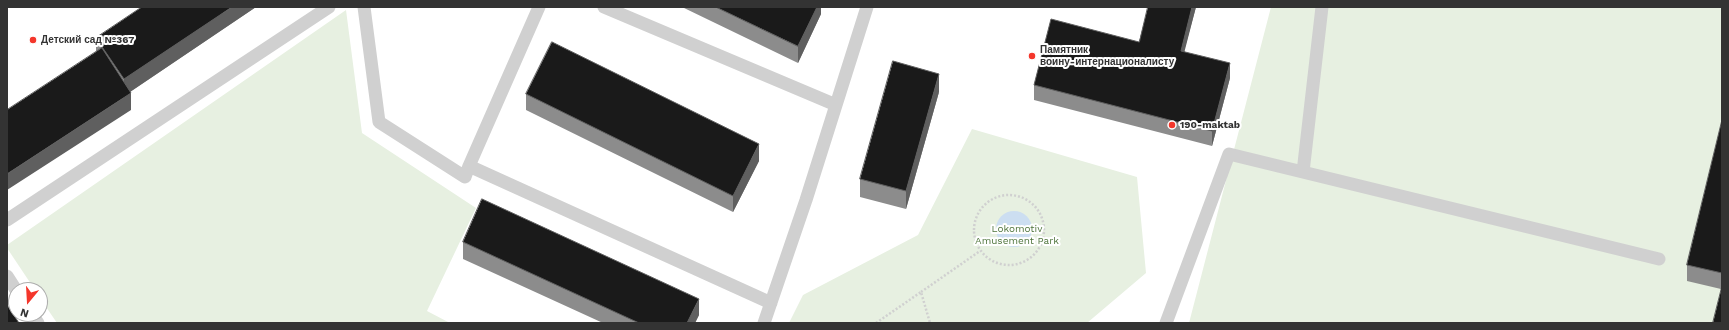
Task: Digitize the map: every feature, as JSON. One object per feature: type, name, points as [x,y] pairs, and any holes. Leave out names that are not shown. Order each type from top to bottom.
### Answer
[{"type":"lane","points":[[7,220],[329,7]]},
{"type":"lane","points":[[364,7],[379,122],[465,177],[539,7]]},
{"type":"lane","points":[[604,7],[836,105]]},
{"type":"lane","points":[[764,323],[806,200],[867,7]]},
{"type":"lane","points":[[1302,172],[1322,7]]},
{"type":"lane","points":[[1166,323],[1229,154],[1659,259]]},
{"type":"lane","points":[[469,166],[771,303]]},
{"type":"path","points":[[1009,195],[1021,197],[1032,203],[1040,213],[1044,225],[1044,238],[1039,250],[1029,260],[1016,266],[1003,266],[990,261],[980,251],[973,237],[974,221],[981,208],[993,198],[1009,195]]},
{"type":"path","points":[[876,323],[980,251]]},
{"type":"path","points":[[921,292],[930,323]]},
{"type":"green space","points":[[1271,7],[1722,7],[1722,323],[1189,323]]},
{"type":"green space","points":[[346,10],[362,133],[476,208],[427,311],[450,323],[57,323],[48,310],[48,282],[30,282],[7,248],[7,245]]},
{"type":"green space","name":"Lokomotiv Amusement Park","points":[[972,129],[1137,177],[1146,273],[1087,323],[789,323],[803,295],[918,235]]},
{"type":"water","points":[[1014,211],[1024,214],[1029,219],[1032,229],[1029,239],[1024,244],[1014,247],[1004,244],[999,239],[996,229],[999,219],[1004,214]]},
{"type":"building","points":[[142,7],[232,7],[124,79],[96,38]]},
{"type":"building","points":[[716,7],[817,7],[798,46]]},
{"type":"building","points":[[1148,7],[1192,7],[1181,51],[1230,63],[1212,131],[1034,85],[1051,19],[1139,42]]},
{"type":"building","points":[[552,42],[759,144],[733,196],[526,94]]},
{"type":"building","points":[[102,48],[131,93],[7,174],[7,110]]},
{"type":"building","points":[[893,61],[939,74],[906,191],[860,179]]},
{"type":"building","points":[[1722,120],[1722,273],[1687,265]]},
{"type":"building","points":[[482,199],[699,299],[687,323],[639,323],[463,242]]},
{"type":"building","points":[[1722,286],[1722,323],[1713,323]]},
{"type":"building","points":[[7,305],[8,322],[19,323],[7,323]]},
{"type":"place","name":"Детский сад №367","points":[[33,40]]},
{"type":"place","name":"Памятник воину-интернационалисту","points":[[1032,56]]},
{"type":"place","name":"190-maktab","points":[[1172,125]]}]
